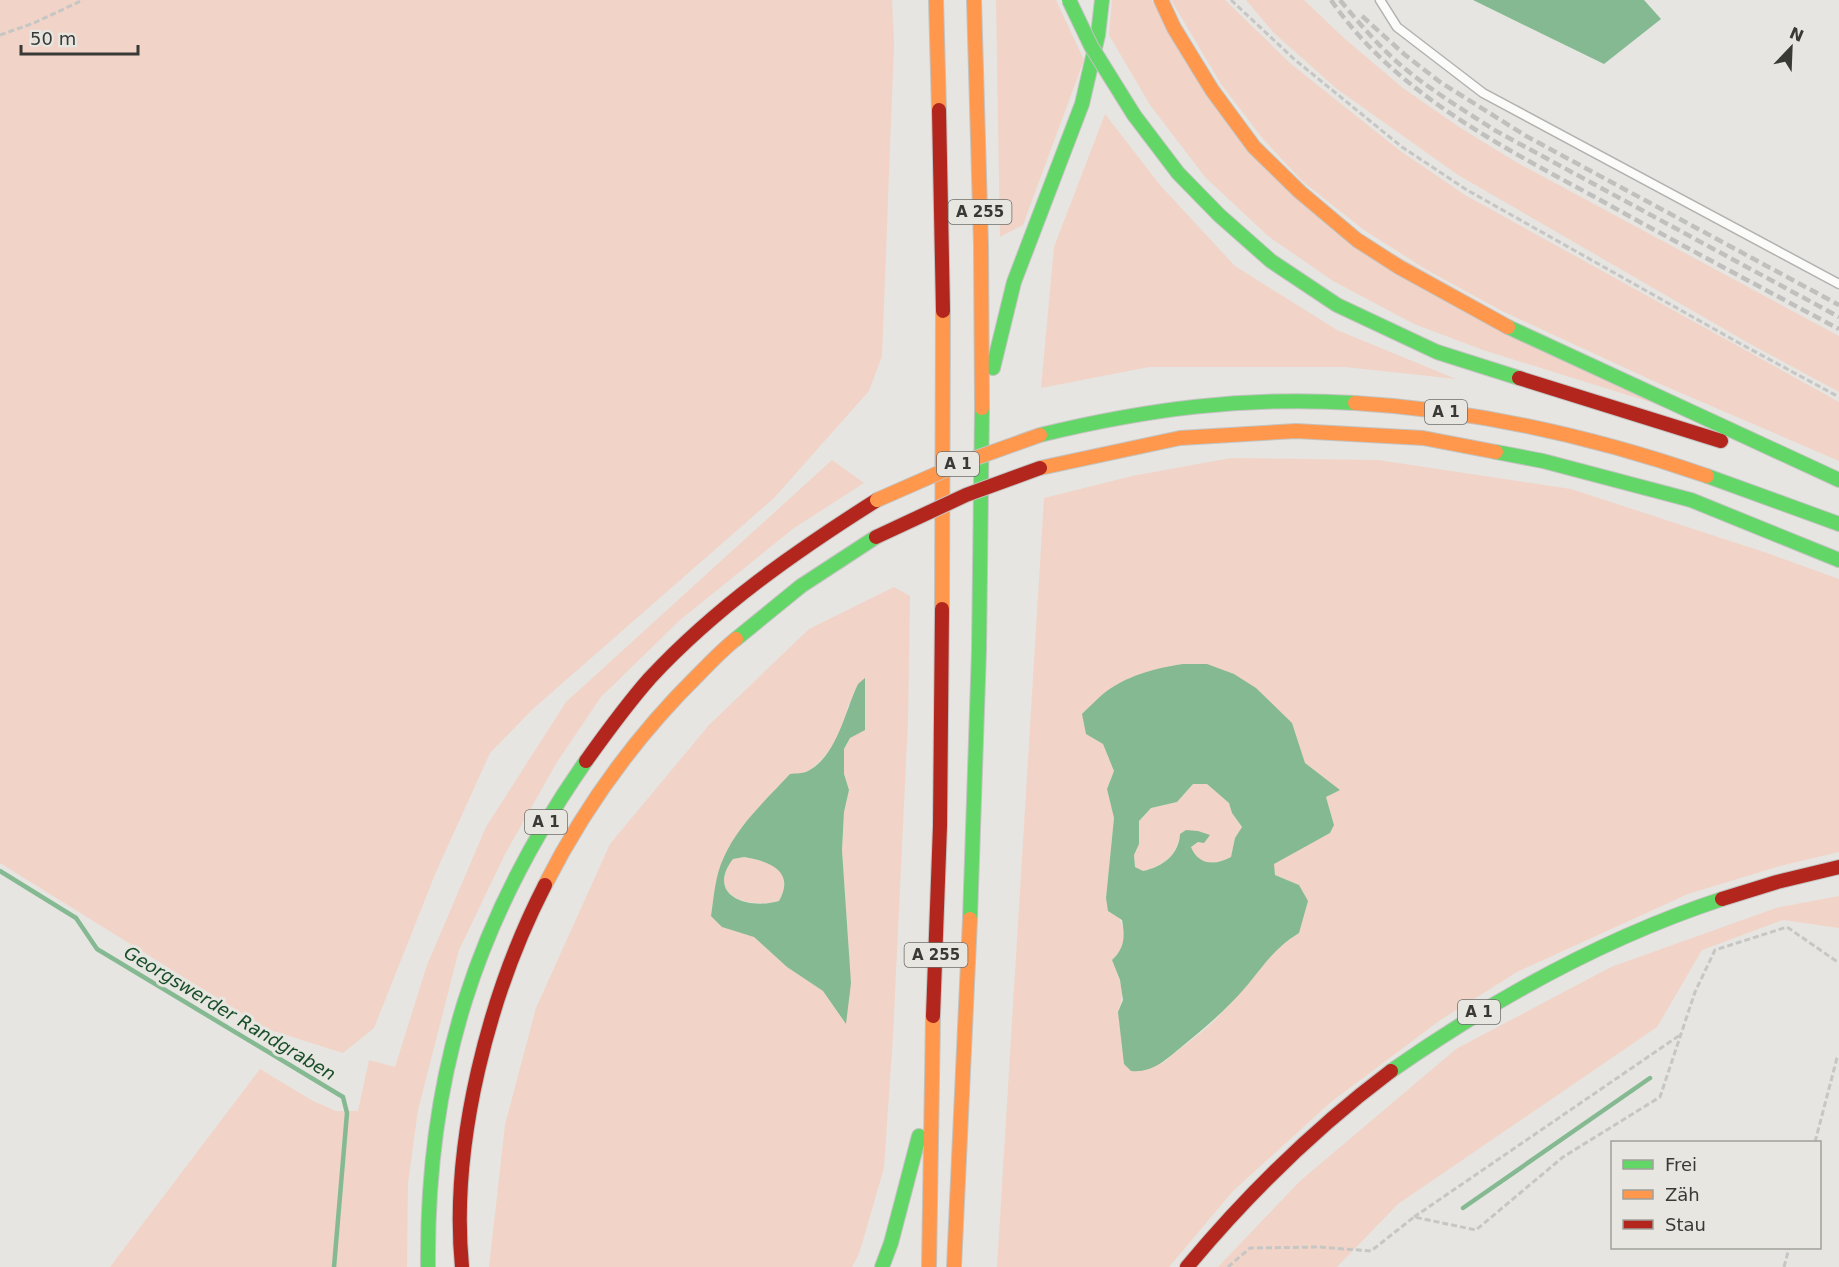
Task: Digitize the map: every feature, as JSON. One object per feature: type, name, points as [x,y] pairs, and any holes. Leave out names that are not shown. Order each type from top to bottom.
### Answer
[{"type":"highway","name":"A 255","points":[[929,1267],[931,1084],[940,826],[943,527],[943,276],[936,0]]},
{"type":"highway","name":"A 255","points":[[954,1267],[968,1013],[975,824],[982,278],[974,0]]},
{"type":"highway","points":[[1069,0],[1091,45],[1134,115],[1178,173],[1218,215],[1271,261],[1337,305],[1437,352],[1823,473]]},
{"type":"highway","points":[[981,423],[1006,309],[1017,272],[1080,110],[1097,43],[1102,0]]},
{"type":"highway","points":[[1161,0],[1174,28],[1212,90],[1254,147],[1300,192],[1357,240],[1399,267],[1501,324],[1839,480]]},
{"type":"highway","name":"A 1","points":[[428,1267],[428,1208],[438,1113],[465,1001],[491,928],[514,877],[536,837],[577,774],[658,669],[716,615],[766,574],[877,500],[958,464],[1040,435],[1108,418],[1177,407],[1294,400],[1405,406],[1499,420],[1625,450],[1698,472],[1839,524]]},
{"type":"highway","points":[[462,1267],[459,1247],[459,1212],[469,1118],[480,1059],[494,1008],[517,942],[562,849],[602,786],[682,688],[737,636],[782,599],[838,559],[876,537],[966,495],[1040,468],[1180,438],[1296,431],[1423,438],[1543,461],[1691,500],[1839,560]]},
{"type":"highway","name":"A 1","points":[[1187,1267],[1228,1219],[1283,1162],[1360,1094],[1446,1032],[1521,987],[1599,947],[1695,908],[1770,883],[1839,867]]},
{"type":"highway","points":[[882,1267],[903,1202],[931,1084]]},
{"type":"lane","points":[[1380,0],[1397,27],[1483,93],[1839,284]]},
{"type":"path","points":[[0,35],[34,23],[83,0]]},
{"type":"path","points":[[1231,0],[1294,59],[1402,147],[1467,190],[1729,338],[1839,397]]},
{"type":"path","points":[[1414,1217],[1476,1230],[1563,1157],[1660,1097],[1695,992],[1715,950],[1787,927],[1839,963]]},
{"type":"path","points":[[1228,1267],[1250,1248],[1319,1247],[1371,1251],[1414,1217],[1682,1034]]},
{"type":"path","points":[[1816,1141],[1839,1056]]},
{"type":"path","points":[[1784,1267],[1789,1249]]},
{"type":"shaded area","points":[[0,0],[892,0],[894,44],[882,356],[869,391],[774,498],[534,708],[490,753],[436,872],[374,1028],[343,1053],[267,1029],[0,863]]},
{"type":"shaded area","points":[[996,0],[1056,0],[1084,60],[1023,225],[1000,237]]},
{"type":"shaded area","points":[[1112,0],[1151,0],[1295,198],[1666,407],[1483,350],[1414,324],[1333,281],[1268,236],[1205,177],[1150,105],[1109,35]]},
{"type":"shaded area","points":[[1171,0],[1225,0],[1291,64],[1399,150],[1465,195],[1839,402],[1839,461],[1660,384],[1504,312],[1427,270],[1364,230],[1302,181],[1263,139],[1221,84]]},
{"type":"shaded area","points":[[1246,0],[1304,0],[1345,39],[1403,88],[1459,127],[1516,162],[1839,336],[1839,392],[1745,341],[1458,175],[1337,89],[1274,33]]},
{"type":"shaded area","points":[[1473,0],[1644,0],[1661,19],[1604,64]]},
{"type":"shaded area","points":[[1105,114],[1160,185],[1235,266],[1337,330],[1456,379],[1345,367],[1149,367],[1041,388],[1054,247]]},
{"type":"shaded area","points":[[1231,458],[1378,460],[1571,489],[1839,579],[1839,852],[1780,866],[1688,894],[1517,972],[1439,1021],[1331,1102],[1233,1191],[1169,1267],[997,1267],[1044,498],[1132,476]],"holes":[[[1292,723],[1305,763],[1339,790],[1326,797],[1334,824],[1330,833],[1273,863],[1275,875],[1299,885],[1299,933],[1265,962],[1216,1019],[1162,1064],[1118,1012],[1122,992],[1112,960],[1119,952],[1124,936],[1121,921],[1106,898],[1114,818],[1107,789],[1114,771],[1103,744]]]},
{"type":"shaded area","points":[[832,460],[864,483],[794,528],[680,620],[601,697],[557,762],[505,854],[459,950],[418,1110],[408,1183],[407,1267],[110,1267],[260,1069],[313,1101],[336,1111],[358,1111],[369,1060],[395,1067],[427,965],[486,827],[566,702]]},
{"type":"shaded area","points":[[894,587],[910,596],[908,720],[893,1036],[884,1168],[859,1254],[852,1267],[489,1267],[505,1125],[536,1008],[610,844],[709,725],[809,629]],"holes":[[[849,702],[850,738],[844,749],[844,774],[849,790],[844,812],[842,850],[849,952],[845,1023],[823,991],[787,967],[754,937],[711,916],[723,859],[823,758],[840,732]]]},
{"type":"shaded area","points":[[1183,664],[1207,664],[1234,674],[1256,688],[1292,723],[1305,763],[1340,790],[1326,797],[1334,825],[1330,833],[1274,864],[1275,875],[1299,885],[1308,901],[1299,933],[1275,952],[1221,1013],[1179,1049],[1151,1068],[1131,1071],[1124,1064],[1118,1012],[1123,1000],[1120,980],[1112,960],[1122,946],[1123,926],[1122,920],[1108,911],[1106,898],[1114,818],[1107,789],[1114,771],[1103,744],[1086,734],[1082,714],[1103,694],[1121,682],[1141,674]],"holes":[[[1193,784],[1207,784],[1229,803],[1232,813],[1242,827],[1235,838],[1231,857],[1213,863],[1203,860],[1194,853],[1191,847],[1198,842],[1204,843],[1210,835],[1186,830],[1180,834],[1173,854],[1163,863],[1143,871],[1135,867],[1134,855],[1139,844],[1139,821],[1151,808],[1177,802]]]},
{"type":"shaded area","points":[[865,678],[865,730],[850,738],[844,749],[844,774],[849,790],[844,812],[842,850],[851,983],[846,1024],[823,991],[787,967],[754,937],[722,927],[711,916],[719,871],[730,845],[753,813],[790,774],[808,771],[826,755],[839,732],[858,684]],"holes":[[[744,857],[771,865],[782,875],[783,891],[779,901],[767,903],[744,901],[727,891],[724,882],[726,872],[733,859]]]},
{"type":"shaded area","points":[[1193,784],[1207,784],[1229,803],[1232,813],[1242,828],[1235,838],[1231,857],[1213,863],[1203,861],[1198,858],[1191,847],[1198,842],[1180,834],[1176,848],[1168,859],[1142,871],[1135,867],[1134,855],[1139,844],[1139,821],[1151,808],[1177,802]]},
{"type":"shaded area","points":[[744,857],[763,861],[778,869],[784,882],[779,901],[755,903],[744,901],[727,891],[724,882],[726,872],[733,859]]},
{"type":"shaded area","points":[[1839,896],[1839,928],[1783,920],[1702,950],[1657,1027],[1398,1204],[1337,1267],[1218,1267],[1300,1181],[1456,1049],[1611,967],[1776,908]]},
{"type":"waterway","name":"Georgswerder Randgraben","points":[[0,871],[76,918],[97,949],[343,1097],[347,1113],[334,1267]]},
{"type":"waterway","points":[[1463,1208],[1650,1078]]},
{"type":"railway","points":[[1331,0],[1357,33],[1387,64],[1454,116],[1528,160],[1839,329]]},
{"type":"railway","points":[[1340,0],[1367,32],[1408,72],[1496,131],[1839,317]]},
{"type":"railway","points":[[1362,16],[1404,54],[1440,82],[1526,136],[1839,305]]},
{"type":"traffic: fast","points":[[1069,0],[1091,46],[1134,115]]},
{"type":"traffic: fast","points":[[993,368],[1014,282],[1082,104],[1098,35],[1102,0]]},
{"type":"traffic: fast","points":[[1134,115],[1178,173],[1219,215],[1271,261],[1337,305],[1437,352],[1519,378]]},
{"type":"traffic: fast","points":[[1508,327],[1839,480]]},
{"type":"traffic: fast","points":[[1040,435],[1119,418],[1235,403],[1274,401],[1355,403]]},
{"type":"traffic: fast","points":[[970,919],[979,650],[982,408]]},
{"type":"traffic: fast","points":[[1496,452],[1543,461],[1691,500],[1839,560]]},
{"type":"traffic: fast","points":[[1707,476],[1839,524]]},
{"type":"traffic: fast","points":[[736,639],[801,586],[876,537]]},
{"type":"traffic: fast","points":[[428,1267],[430,1197],[436,1129],[448,1064],[465,1001],[487,939],[515,879],[548,820],[586,761]]},
{"type":"traffic: fast","points":[[1391,1071],[1469,1019],[1550,973],[1635,932],[1722,899]]},
{"type":"traffic: fast","points":[[882,1267],[891,1243],[919,1136]]},
{"type":"traffic: slow","points":[[936,0],[939,110]]},
{"type":"traffic: slow","points":[[974,0],[981,245],[982,408]]},
{"type":"traffic: slow","points":[[1161,0],[1174,28],[1212,90],[1254,147],[1300,192],[1357,240],[1399,267],[1508,327]]},
{"type":"traffic: slow","points":[[942,609],[943,311]]},
{"type":"traffic: slow","points":[[1355,403],[1445,412],[1534,428],[1621,449],[1707,476]]},
{"type":"traffic: slow","points":[[1040,468],[1180,438],[1296,431],[1423,438],[1496,452]]},
{"type":"traffic: slow","points":[[877,500],[959,464],[1040,435]]},
{"type":"traffic: slow","points":[[545,885],[577,827],[633,747],[676,698],[736,639]]},
{"type":"traffic: slow","points":[[954,1267],[970,919]]},
{"type":"traffic: slow","points":[[929,1267],[933,1016]]},
{"type":"traffic: jam","points":[[939,110],[943,311]]},
{"type":"traffic: jam","points":[[1519,378],[1721,441]]},
{"type":"traffic: jam","points":[[876,537],[966,495],[1040,468]]},
{"type":"traffic: jam","points":[[586,761],[650,678],[702,627],[787,560],[877,500]]},
{"type":"traffic: jam","points":[[933,1016],[940,826],[942,609]]},
{"type":"traffic: jam","points":[[1722,899],[1777,882],[1839,867]]},
{"type":"traffic: jam","points":[[462,1267],[460,1220],[462,1171],[468,1121],[478,1071],[507,973],[545,885]]},
{"type":"traffic: jam","points":[[1187,1267],[1283,1163],[1336,1115],[1391,1071]]}]
